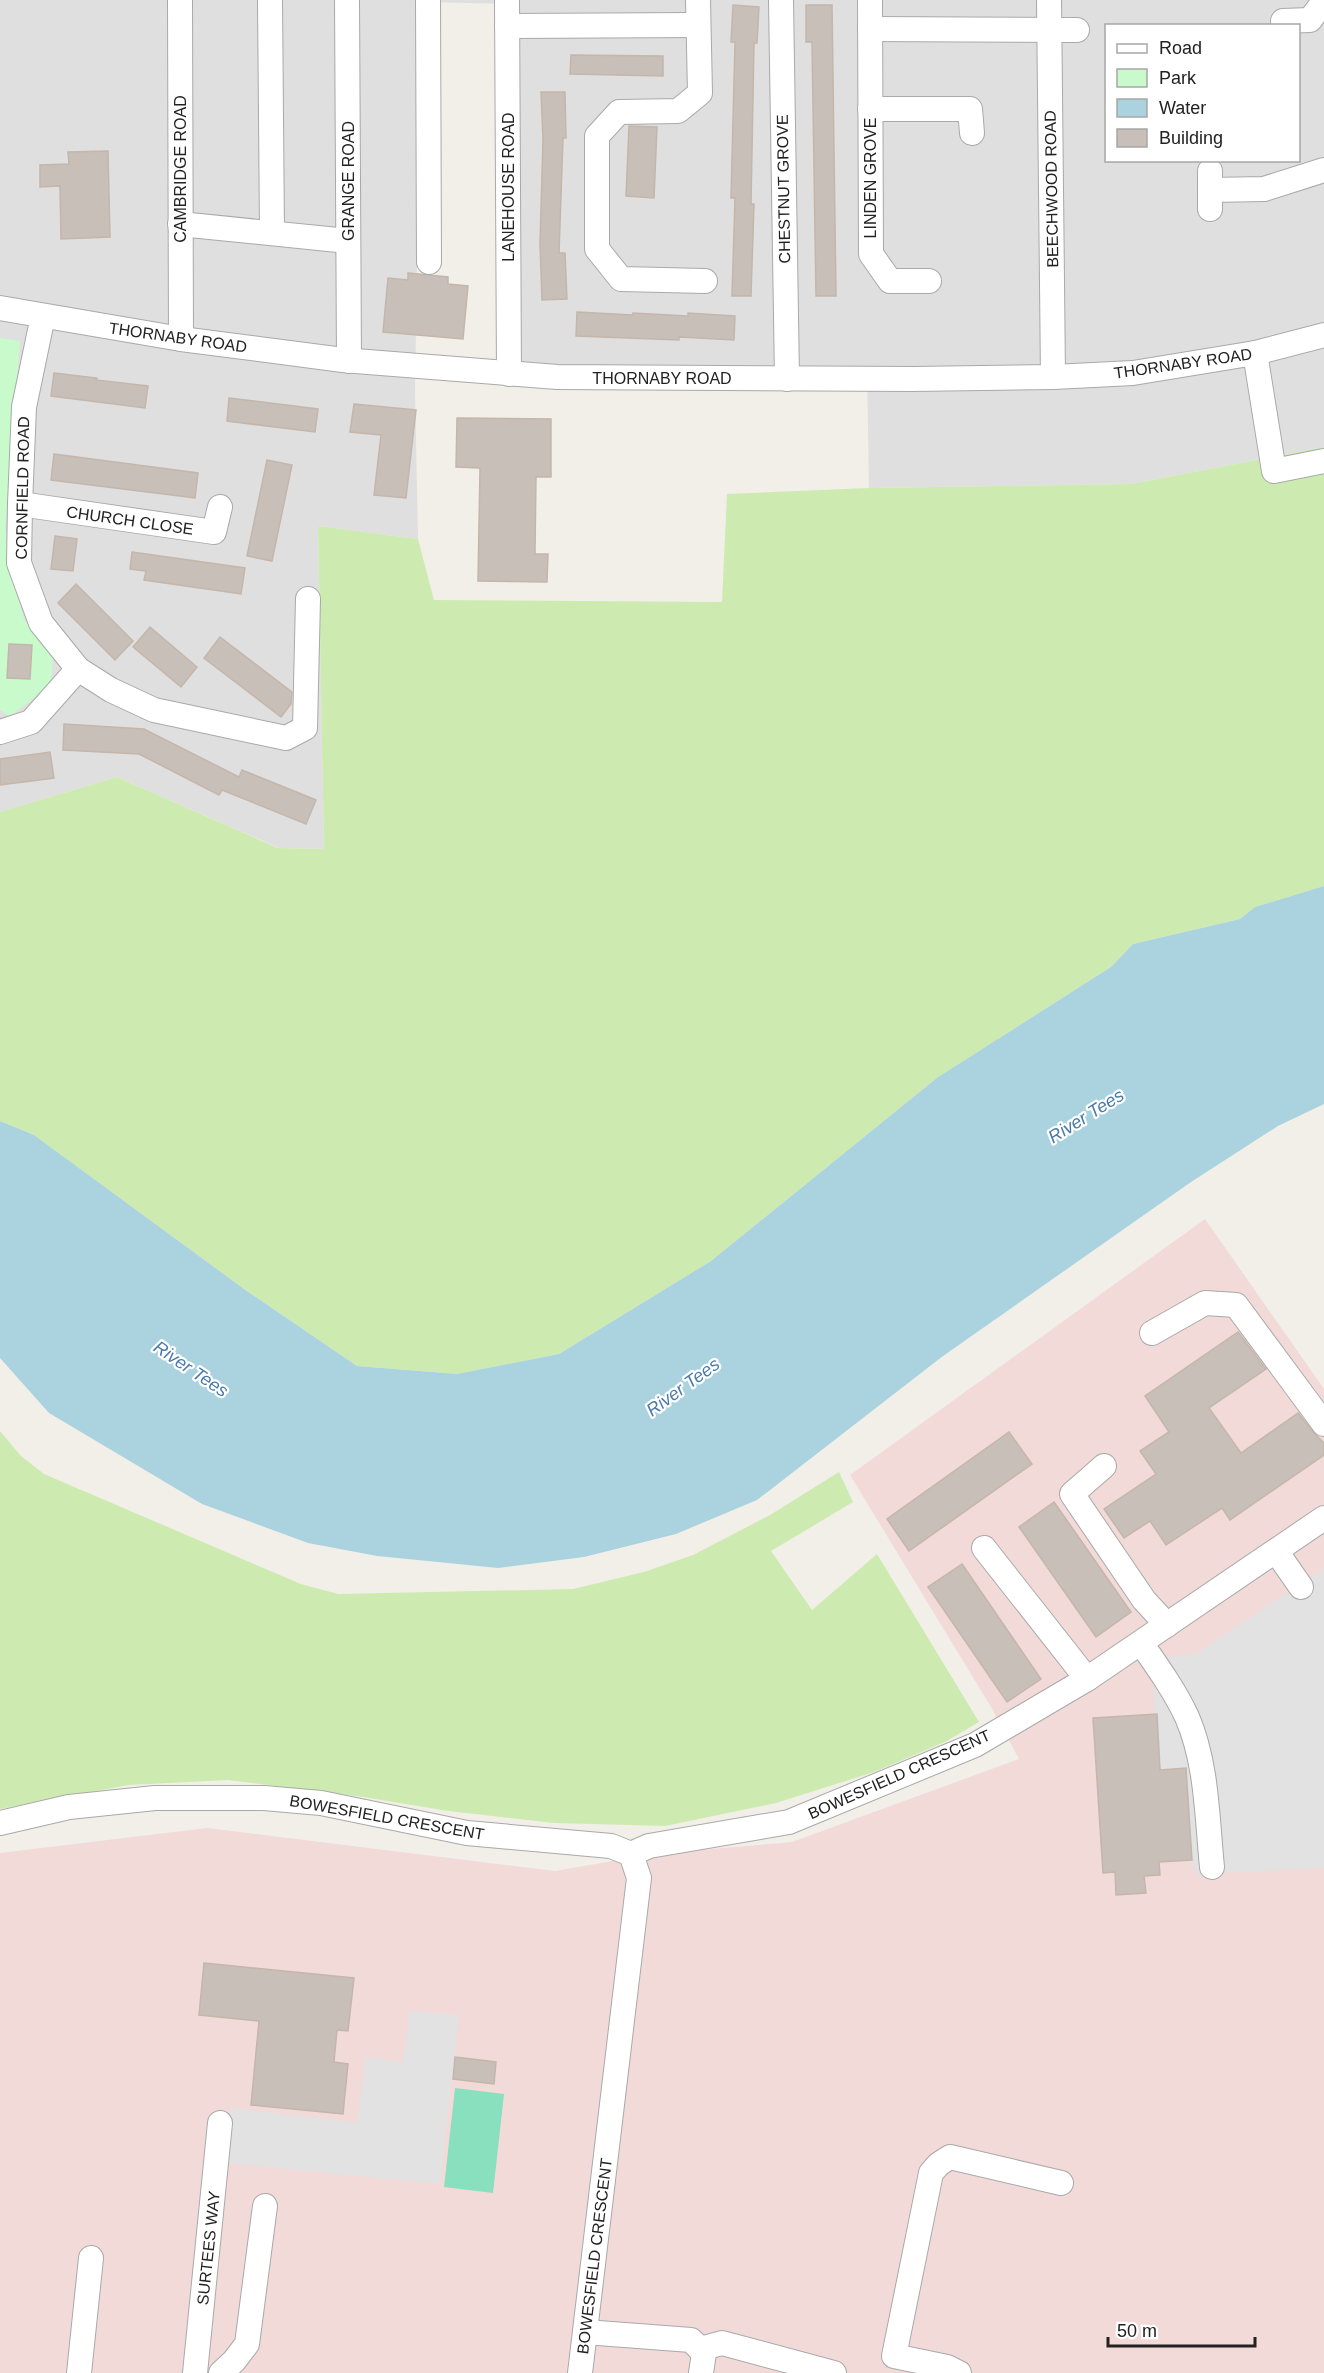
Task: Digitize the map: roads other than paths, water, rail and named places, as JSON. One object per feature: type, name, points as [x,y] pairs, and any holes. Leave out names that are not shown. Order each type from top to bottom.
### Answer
[{"type":"street","name":"CAMBRIDGE ROAD","points":[[180,0],[181,339]]},
{"type":"street","points":[[270,0],[272,233]]},
{"type":"street","name":"GRANGE ROAD","points":[[347,0],[349,361]]},
{"type":"street","points":[[428,0],[429,262]]},
{"type":"street","name":"LANEHOUSE ROAD","points":[[507,0],[509,374]]},
{"type":"street","points":[[698,0],[700,93],[678,111],[619,112],[597,136],[597,249],[621,279],[705,281]]},
{"type":"street","name":"CHESTNUT GROVE","points":[[781,0],[786,379]]},
{"type":"street","name":"LINDEN GROVE","points":[[870,0],[871,254],[890,281],[929,281]]},
{"type":"street","name":"BEECHWOOD ROAD","points":[[1049,0],[1053,378]]},
{"type":"street","points":[[1283,24],[1283,21],[1310,20],[1324,1]]},
{"type":"street","points":[[507,26],[698,25]]},
{"type":"street","points":[[870,29],[1077,30]]},
{"type":"street","points":[[870,109],[970,109],[972,133]]},
{"type":"street","points":[[1210,190],[1264,189],[1324,170]]},
{"type":"street","points":[[180,224],[348,241]]},
{"type":"street","name":"THORNABY ROAD","points":[[0,308],[181,339],[349,361],[557,377],[1053,378],[1133,373],[1255,353],[1324,335]]},
{"type":"street","name":"CORNFIELD ROAD","points":[[43,316],[24,406],[20,563],[41,623],[78,669],[111,690],[154,710],[286,738],[305,728],[308,599]]},
{"type":"street","points":[[1255,353],[1274,471],[1324,461]]},
{"type":"street","name":"CHURCH CLOSE","points":[[20,504],[214,532],[220,507]]},
{"type":"street","points":[[0,732],[32,722],[78,669]]},
{"type":"street","points":[[1152,1334],[1205,1303],[1236,1305],[1324,1424]]},
{"type":"street","points":[[1104,1466],[1072,1494],[1144,1600],[1167,1625]]},
{"type":"street","name":"BOWESFIELD CRESCENT","points":[[0,1823],[69,1807],[155,1798],[264,1798],[321,1803],[467,1833],[612,1846],[631,1854],[649,1846],[789,1822],[975,1745],[1088,1679],[1324,1518]]},
{"type":"street","points":[[984,1548],[1088,1679]]},
{"type":"street","points":[[1276,1551],[1301,1587]]},
{"type":"street","points":[[1141,1643],[1158,1667],[1190,1726],[1202,1764],[1212,1867]]},
{"type":"street","name":"BOWESFIELD CRESCENT","points":[[580,2373],[639,1878],[631,1854]]},
{"type":"street","name":"SURTEES WAY","points":[[195,2373],[220,2123]]},
{"type":"street","points":[[959,2373],[947,2367],[894,2356],[931,2173],[950,2157],[1061,2183]]},
{"type":"street","points":[[221,2373],[247,2344],[266,2206]]},
{"type":"street","points":[[79,2373],[91,2258]]},
{"type":"street","points":[[585,2332],[691,2340],[704,2353],[701,2373]]},
{"type":"street","points":[[700,2349],[722,2343],[834,2373]]},
{"type":"water","name":"River Tees","points":[[1324,886],[1324,1104],[1278,1126],[1191,1182],[943,1356],[757,1500],[676,1534],[584,1557],[498,1568],[377,1556],[308,1543],[202,1504],[49,1413],[0,1358],[0,1121],[34,1135],[244,1289],[357,1366],[457,1374],[559,1354],[711,1261],[938,1077],[1111,967],[1133,944],[1240,919],[1255,907]]}]
